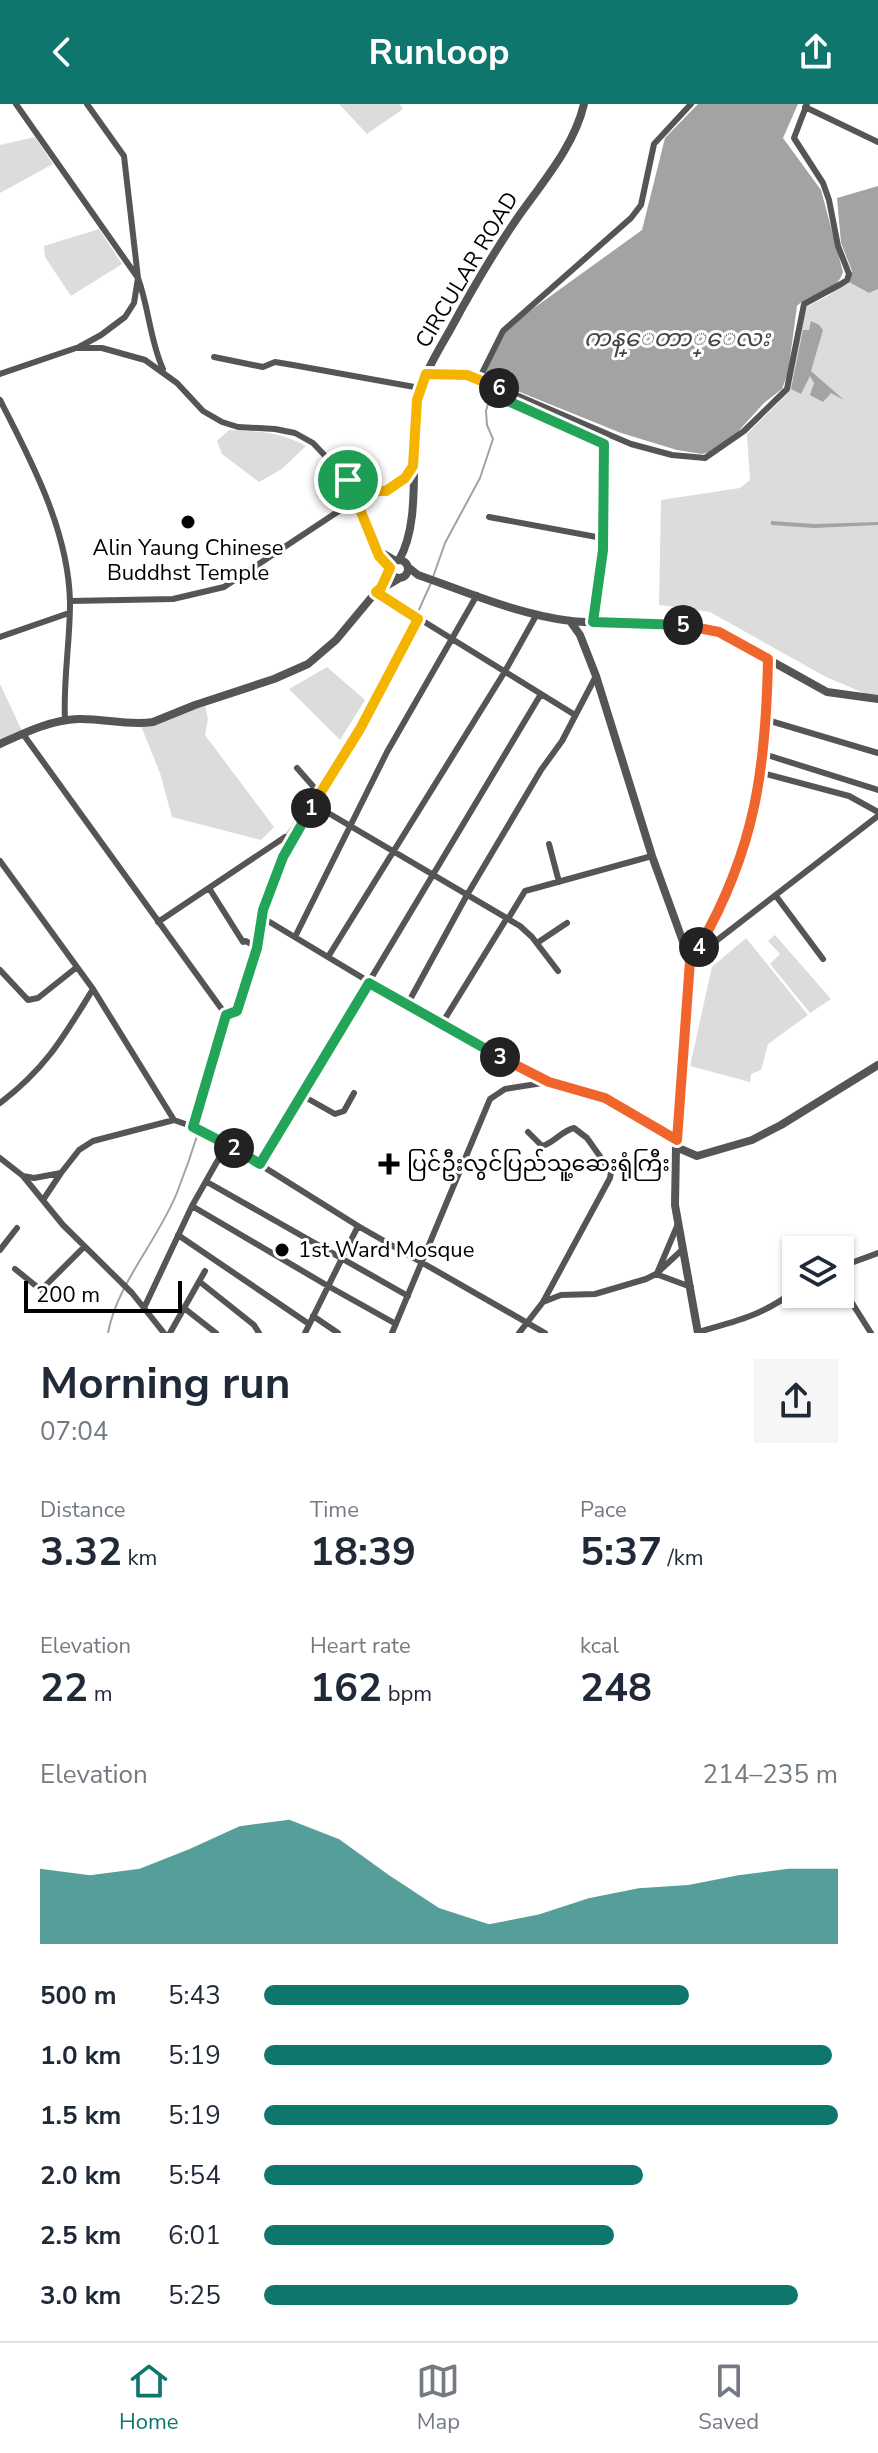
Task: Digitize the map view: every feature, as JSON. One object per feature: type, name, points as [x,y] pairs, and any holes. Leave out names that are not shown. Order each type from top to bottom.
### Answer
[{"type":"street","points":[[0,374],[76,348],[101,335],[125,317],[134,303],[138,278],[16,104]]},
{"type":"street","points":[[87,104],[124,156],[138,278],[147,303],[157,357],[164,372]]},
{"type":"street","name":"CIRCULAR ROAD","points":[[399,568],[406,548],[420,388],[506,234],[578,127],[584,104]]},
{"type":"street","points":[[479,379],[503,331],[631,218],[641,205],[654,144],[691,104]]},
{"type":"street","points":[[426,374],[454,374],[479,379],[631,444],[696,459],[705,458],[744,431],[787,389],[804,304],[841,284],[849,274],[838,246],[823,183],[794,138],[806,106],[878,142]]},
{"type":"street","points":[[76,348],[102,348],[145,360],[164,372],[203,411],[222,422],[238,427],[295,433],[313,443],[348,480],[364,491],[386,491],[405,478],[413,466]]},
{"type":"street","points":[[214,357],[263,367],[275,362],[420,388]]},
{"type":"street","points":[[499,388],[499,397],[604,444],[602,538],[593,622],[580,635]]},
{"type":"street","points":[[0,400],[36,471],[64,560],[70,601],[65,720]]},
{"type":"street","points":[[348,480],[376,548],[399,568],[537,614],[570,621],[699,626],[719,632],[827,692],[878,699]]},
{"type":"street","points":[[70,601],[173,599],[224,587],[357,499]]},
{"type":"street","points":[[489,517],[602,538]]},
{"type":"street","points":[[0,744],[65,720],[130,724],[153,722],[300,668],[336,640],[399,568]]},
{"type":"street","points":[[379,590],[452,640],[575,715]]},
{"type":"street","points":[[295,937],[387,752],[477,595]]},
{"type":"street","points":[[0,637],[69,613]]},
{"type":"street","points":[[328,957],[504,673],[537,614]]},
{"type":"street","points":[[230,1013],[237,1011],[283,857],[317,791],[360,729],[416,617]]},
{"type":"street","points":[[570,621],[580,635],[596,676],[652,856],[690,961],[675,1171],[678,1224],[698,1332],[750,1318],[782,1299]]},
{"type":"street","points":[[690,961],[716,915],[746,844],[762,773],[768,659]]},
{"type":"street","points":[[407,1005],[467,895],[541,770],[562,741],[596,676]]},
{"type":"street","points":[[260,1164],[541,694]]},
{"type":"street","points":[[767,720],[878,753]]},
{"type":"street","points":[[23,734],[158,922],[230,1013]]},
{"type":"street","points":[[764,754],[878,790]]},
{"type":"street","points":[[297,768],[317,791]]},
{"type":"street","points":[[690,961],[878,814],[849,796],[762,773]]},
{"type":"street","points":[[313,804],[520,926],[558,971]]},
{"type":"street","points":[[158,922],[285,837]]},
{"type":"street","points":[[549,844],[559,882]]},
{"type":"street","points":[[441,1025],[525,891],[652,856]]},
{"type":"street","points":[[0,861],[93,989],[174,1120]]},
{"type":"street","points":[[209,888],[243,942],[254,946]]},
{"type":"street","points":[[776,896],[823,959]]},
{"type":"street","points":[[263,918],[441,1025],[549,1082],[605,1098],[697,1156]]},
{"type":"street","points":[[537,943],[567,923]]},
{"type":"street","points":[[0,970],[28,1000],[38,998],[77,967]]},
{"type":"street","points":[[0,1103],[28,1082],[52,1056],[93,989]]},
{"type":"street","points":[[197,1128],[230,1013]]},
{"type":"street","points":[[675,1171],[685,1161],[752,1140],[781,1125],[878,1065]]},
{"type":"street","points":[[392,1333],[490,1099],[505,1089],[549,1082]]},
{"type":"street","points":[[303,1096],[335,1114],[344,1111],[354,1093]]},
{"type":"street","points":[[43,1200],[79,1150],[93,1141],[174,1120],[227,1144],[358,1226],[545,1333]]},
{"type":"street","points":[[519,1333],[543,1302],[611,1172],[587,1138],[574,1128],[565,1130],[542,1146],[528,1132]]},
{"type":"street","points":[[144,1308],[192,1206],[227,1144]]},
{"type":"street","points":[[0,1158],[4,1166],[23,1176],[34,1178],[61,1173]]},
{"type":"street","points":[[23,1176],[164,1333]]},
{"type":"street","points":[[207,1182],[408,1296]]},
{"type":"street","points":[[192,1206],[396,1324]]},
{"type":"street","points":[[656,1274],[678,1224]]},
{"type":"street","points":[[305,1333],[358,1226]]},
{"type":"street","points":[[0,1250],[17,1228]]},
{"type":"street","points":[[178,1235],[311,1320],[338,1333]]},
{"type":"street","points":[[15,1269],[41,1290],[84,1247]]},
{"type":"street","points":[[543,1302],[561,1295],[595,1294],[617,1289],[656,1274],[683,1249]]},
{"type":"street","points":[[854,1262],[878,1253]]},
{"type":"street","points":[[170,1333],[205,1271]]},
{"type":"street","points":[[656,1274],[692,1287]]},
{"type":"street","points":[[200,1282],[254,1325],[259,1333]]},
{"type":"street","points":[[854,1306],[871,1333]]},
{"type":"street","points":[[184,1308],[216,1333]]},
{"type":"shaded area","points":[[339,104],[400,104],[403,109],[367,134]]},
{"type":"shaded area","points":[[35,137],[53,164],[0,193],[0,145]]},
{"type":"shaded area","points":[[99,229],[122,264],[71,296],[45,257],[44,246]]},
{"type":"shaded area","points":[[847,281],[869,293],[878,289],[878,696],[871,696],[826,677],[710,612],[659,605],[661,500],[740,488],[750,480],[747,434],[788,393],[806,307],[828,296]]},
{"type":"shaded area","points":[[229,430],[278,435],[306,446],[282,469],[259,482],[222,454],[217,441]]},
{"type":"shaded area","points":[[327,667],[365,700],[340,740],[289,689]]},
{"type":"shaded area","points":[[0,684],[22,731],[0,741]]},
{"type":"shaded area","points":[[205,706],[208,719],[205,735],[274,827],[261,840],[172,817],[160,773],[141,726]]},
{"type":"shaded area","points":[[775,935],[831,999],[810,1013],[770,964],[780,954],[768,941]]},
{"type":"shaded area","points":[[746,938],[808,1015],[768,1044],[761,1070],[751,1074],[750,1082],[690,1066],[712,967]]},
{"type":"water","name":"ကန္ေတာ္ေလး","points":[[698,104],[798,104],[783,138],[821,190],[843,272],[830,288],[797,306],[788,373],[782,389],[764,403],[733,437],[702,454],[677,450],[621,433],[483,377],[505,329],[642,230],[665,138]]},
{"type":"water","points":[[878,186],[878,289],[869,293],[847,281],[852,271],[841,243],[837,198]]},
{"type":"water","points":[[811,321],[823,330],[811,371],[844,400],[831,393],[823,402],[810,395],[814,383],[810,376],[801,394],[791,389],[803,330],[809,330]]},
{"type":"water","points":[[771,521],[815,524],[878,522],[878,525],[814,528],[771,525]]},
{"type":"waterway","points":[[433,577],[445,543],[480,478],[493,439],[487,425],[486,411],[494,382]]},
{"type":"waterway","points":[[417,614],[431,583]]},
{"type":"waterway","points":[[318,787],[373,697]]},
{"type":"waterway","points":[[287,834],[314,793]]},
{"type":"waterway","points":[[234,1009],[251,952],[259,902],[284,840]]},
{"type":"waterway","points":[[108,1333],[120,1296],[178,1190],[198,1133],[231,1014]]},
{"type":"place","name":"Alin Yaung Chinese Buddhst Temple","points":[[188,522]]},
{"type":"place","name":"ပြင်ဦးလွင်ပြည်သူ့ဆေးရုံကြီး","points":[[389,1164]]},
{"type":"place","name":"1st Ward Mosque","points":[[282,1250]]},
{"type":"route","points":[[426,374],[467,375],[479,379],[499,388],[499,397],[601,440],[604,444],[603,550],[593,622],[699,626],[743,643],[768,659],[762,773],[746,844],[721,904],[690,961],[677,1140],[605,1098],[549,1082],[523,1069],[369,983],[260,1164],[193,1127],[226,1015],[237,1011],[257,948],[263,910],[283,857],[297,829],[360,729],[418,619],[376,592],[390,568],[379,556],[348,480],[364,491],[386,491],[405,478],[413,466],[417,400],[426,374]]}]
